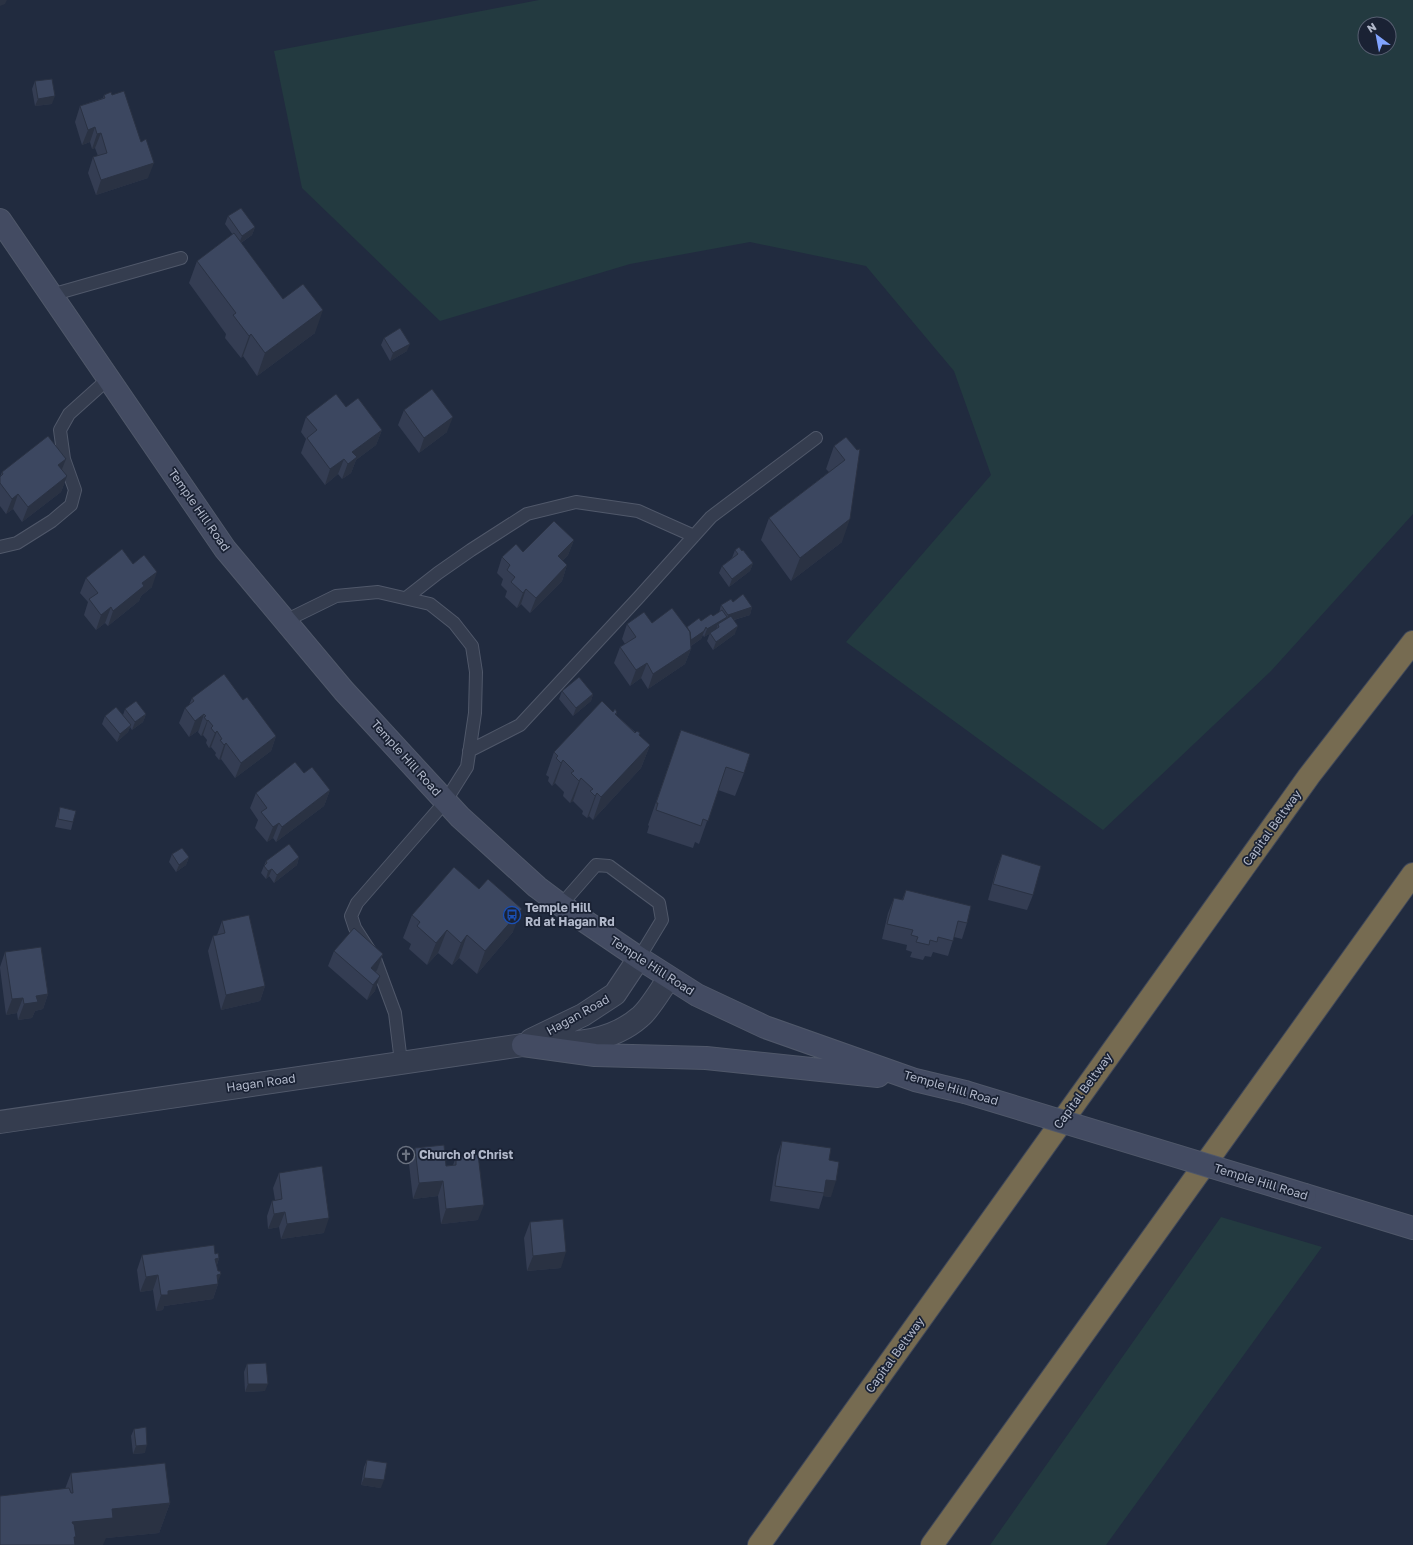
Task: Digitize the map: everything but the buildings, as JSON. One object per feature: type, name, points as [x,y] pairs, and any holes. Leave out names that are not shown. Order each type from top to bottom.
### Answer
[{"type":"highway","name":"Capital Beltway","points":[[759,1545],[1309,776],[1413,642]]},
{"type":"highway","points":[[932,1545],[1413,874]]},
{"type":"main road","name":"Temple Hill Road","points":[[0,220],[225,549],[344,691],[445,802],[532,882],[561,905],[669,978],[698,995],[765,1027],[915,1080],[965,1092],[1413,1228]]},
{"type":"main road","points":[[523,1044],[595,1055],[706,1058],[915,1080]]},
{"type":"street","name":"Hagan Road","points":[[523,1044],[583,1015],[615,994],[640,958]]},
{"type":"street","name":"Hagan Road","points":[[0,1122],[523,1044],[588,1042],[619,1032],[641,1017],[669,978]]},
{"type":"lane","points":[[51,295],[181,258]]},
{"type":"lane","points":[[0,547],[17,543],[52,521],[71,504],[75,490],[64,459],[60,430],[69,414],[108,379]]},
{"type":"lane","points":[[469,751],[520,725],[582,660],[710,517],[816,438]]},
{"type":"lane","points":[[406,598],[438,572],[527,514],[576,502],[638,511],[694,536]]},
{"type":"lane","points":[[285,621],[336,596],[378,592],[430,604],[454,623],[472,646],[476,672],[475,714],[467,767],[445,802],[357,904],[351,916],[355,928],[375,959],[395,1013],[401,1062]]},
{"type":"lane","points":[[561,905],[596,865],[609,866],[658,902],[662,920],[640,958]]},
{"type":"green space","points":[[539,0],[1413,0],[1413,514],[1271,671],[1103,830],[846,642],[991,475],[954,371],[866,266],[750,242],[630,264],[440,321],[302,188],[274,51]]},
{"type":"green space","points":[[1221,1217],[1322,1247],[1106,1545],[990,1545]]},
{"type":"place","name":"Temple Hill Rd at Hagan Rd","points":[[512,915]]},
{"type":"place","name":"Church of Christ","points":[[406,1155]]}]
